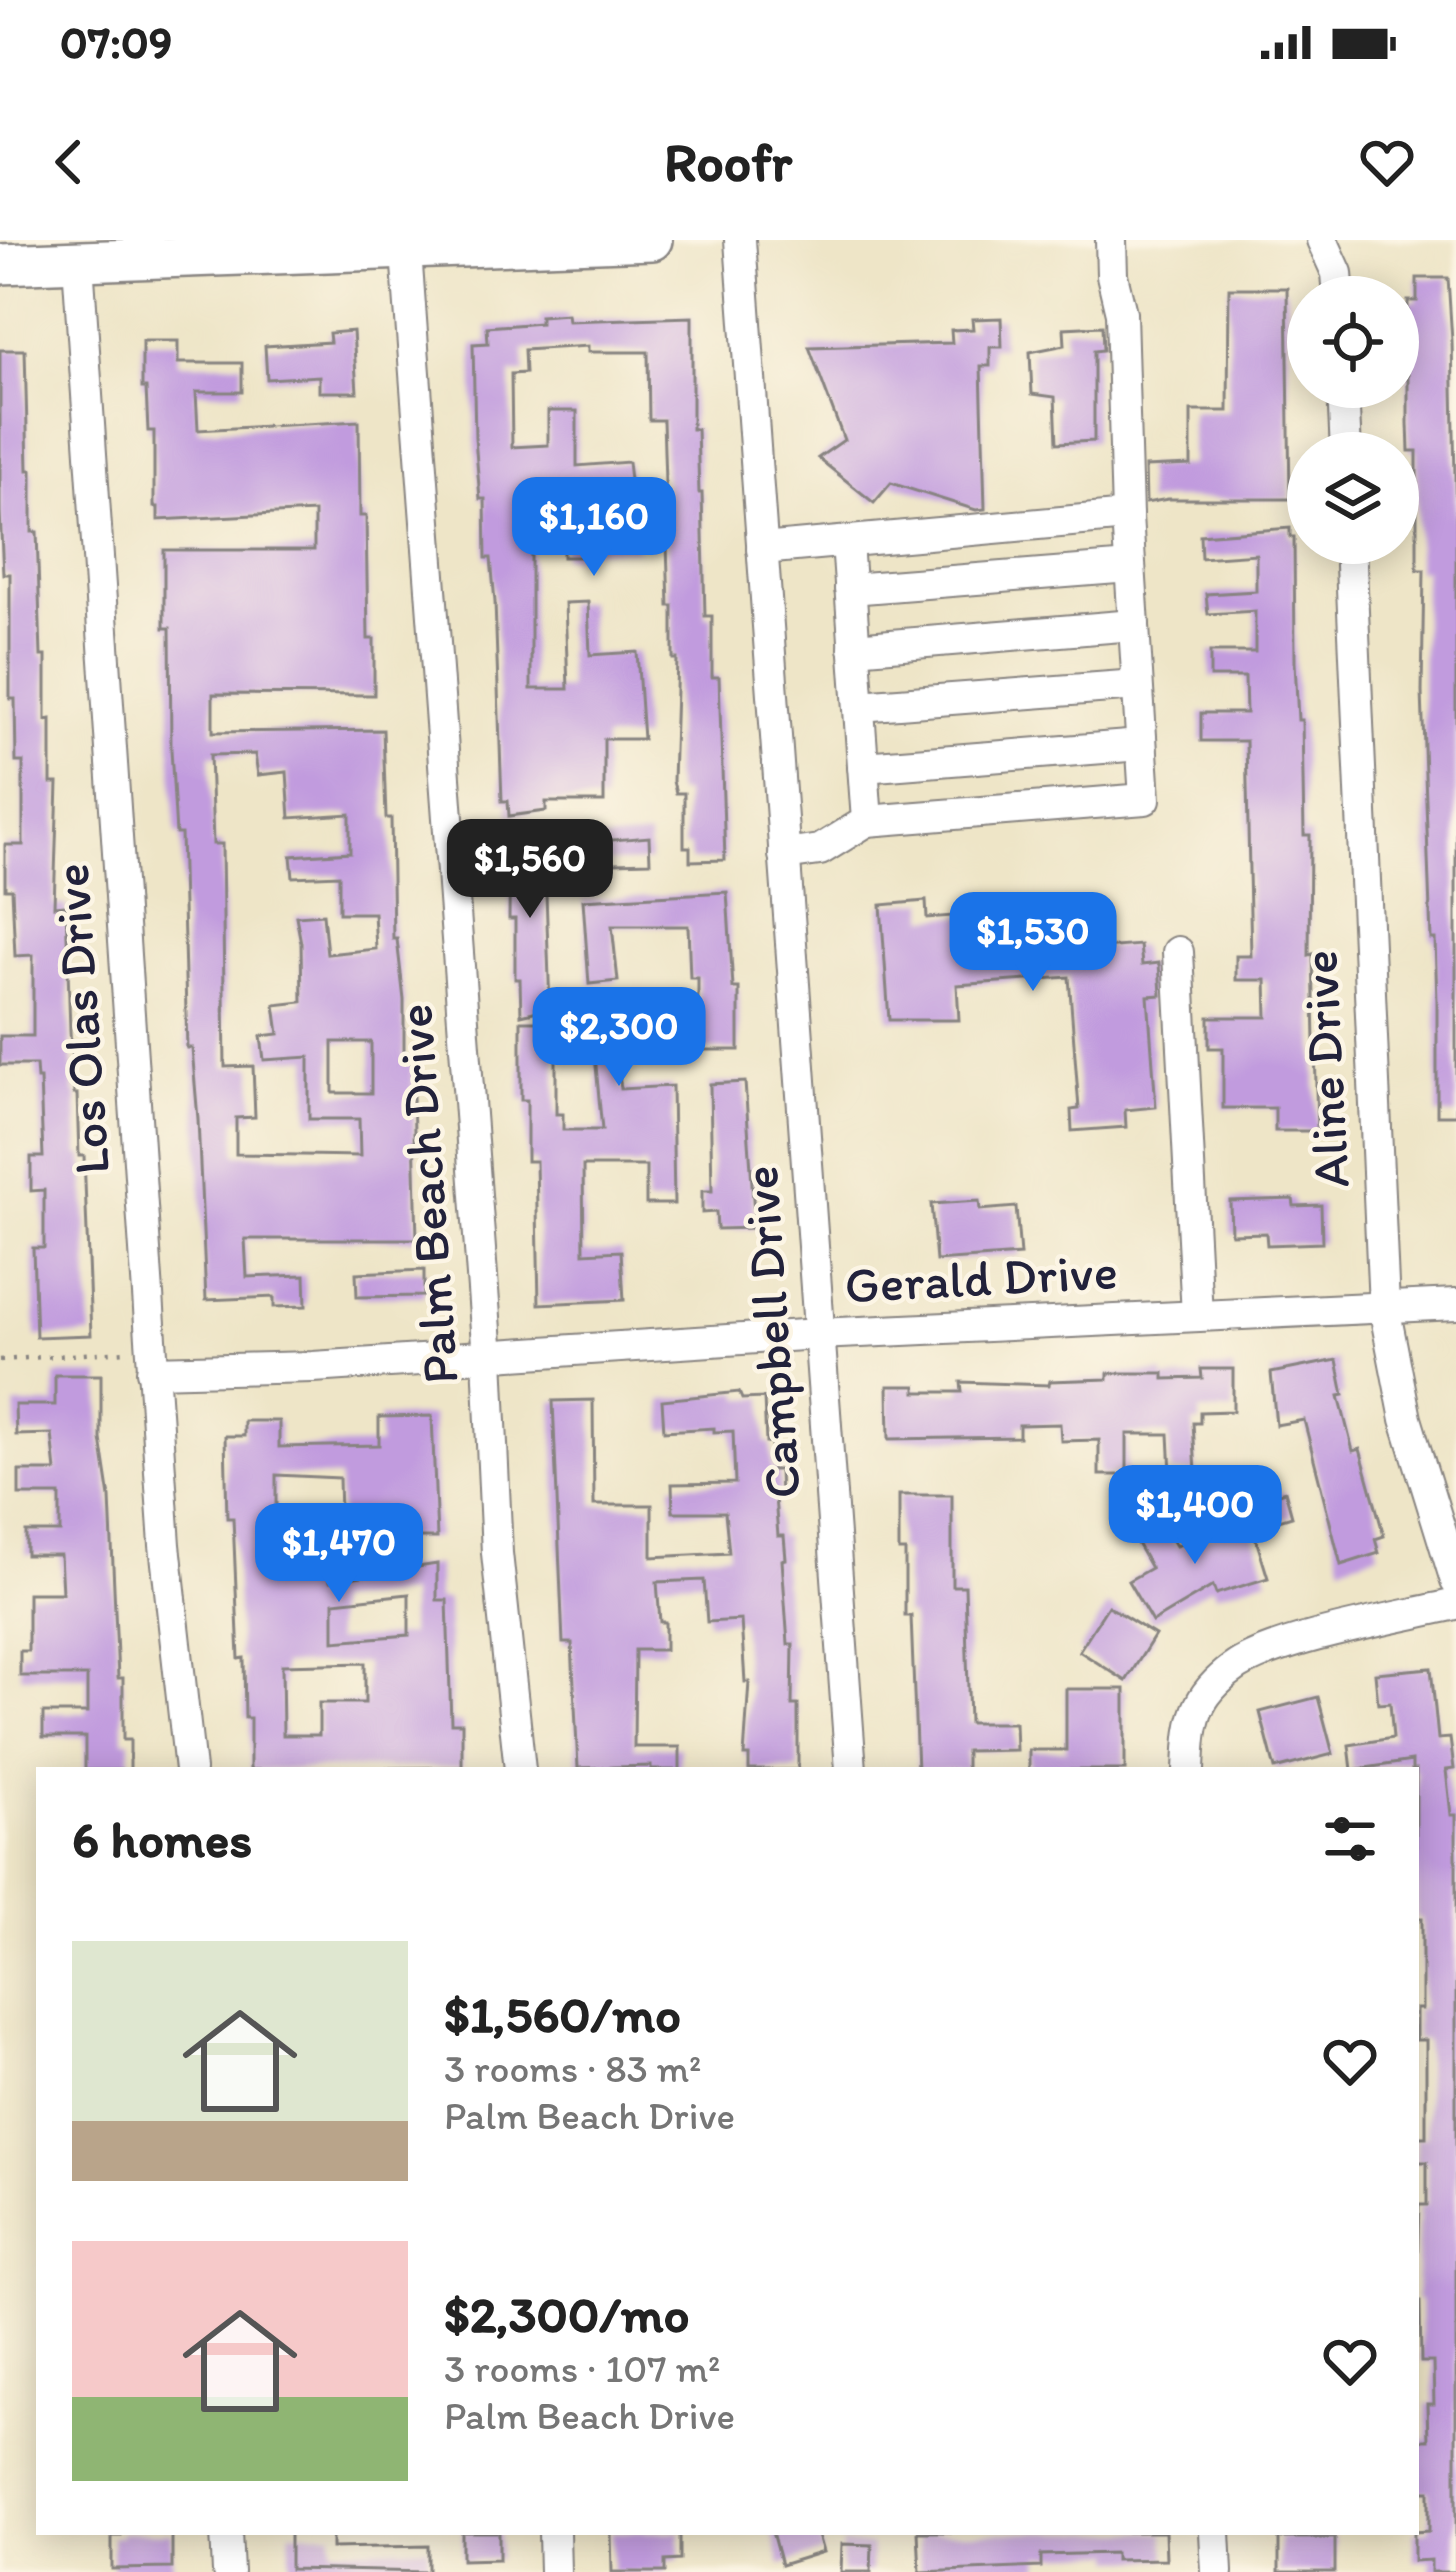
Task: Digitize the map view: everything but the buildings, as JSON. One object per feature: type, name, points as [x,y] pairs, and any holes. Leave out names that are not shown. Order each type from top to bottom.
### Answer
[{"type":"main road","points":[[0,264],[652,240]]},
{"type":"street","name":"Campbell Drive","points":[[740,240],[851,1767]]},
{"type":"street","points":[[784,855],[820,850],[867,821],[1144,799],[1127,516],[1121,313],[1112,275],[1111,240]]},
{"type":"street","points":[[1322,240],[1337,276]]},
{"type":"street","name":"Palm Beach Drive","points":[[406,252],[488,1358],[497,1553],[520,1767]]},
{"type":"street","name":"Los Olas Drive","points":[[78,262],[167,1567],[190,1767]]},
{"type":"street","points":[[762,549],[1127,516]]},
{"type":"street","points":[[847,542],[867,821]]},
{"type":"street","name":"Aline Drive","points":[[1351,564],[1384,1307],[1406,1419],[1456,1581]]},
{"type":"street","points":[[850,589],[1130,567]]},
{"type":"street","points":[[854,648],[1134,626]]},
{"type":"street","points":[[859,706],[1137,685]]},
{"type":"street","points":[[863,767],[1141,745]]},
{"type":"street","points":[[1178,952],[1197,1316]]},
{"type":"street","name":"Gerald Drive","points":[[152,1360],[488,1358],[818,1334],[1456,1304]]},
{"type":"street","points":[[1189,1767],[1199,1707],[1214,1685],[1240,1664],[1292,1644],[1456,1604]]},
{"type":"street","points":[[226,2535],[228,2572]]},
{"type":"street","points":[[554,2535],[555,2572]]},
{"type":"street","points":[[1215,2535],[1217,2572]]},
{"type":"path","points":[[0,1360],[152,1360]]}]
